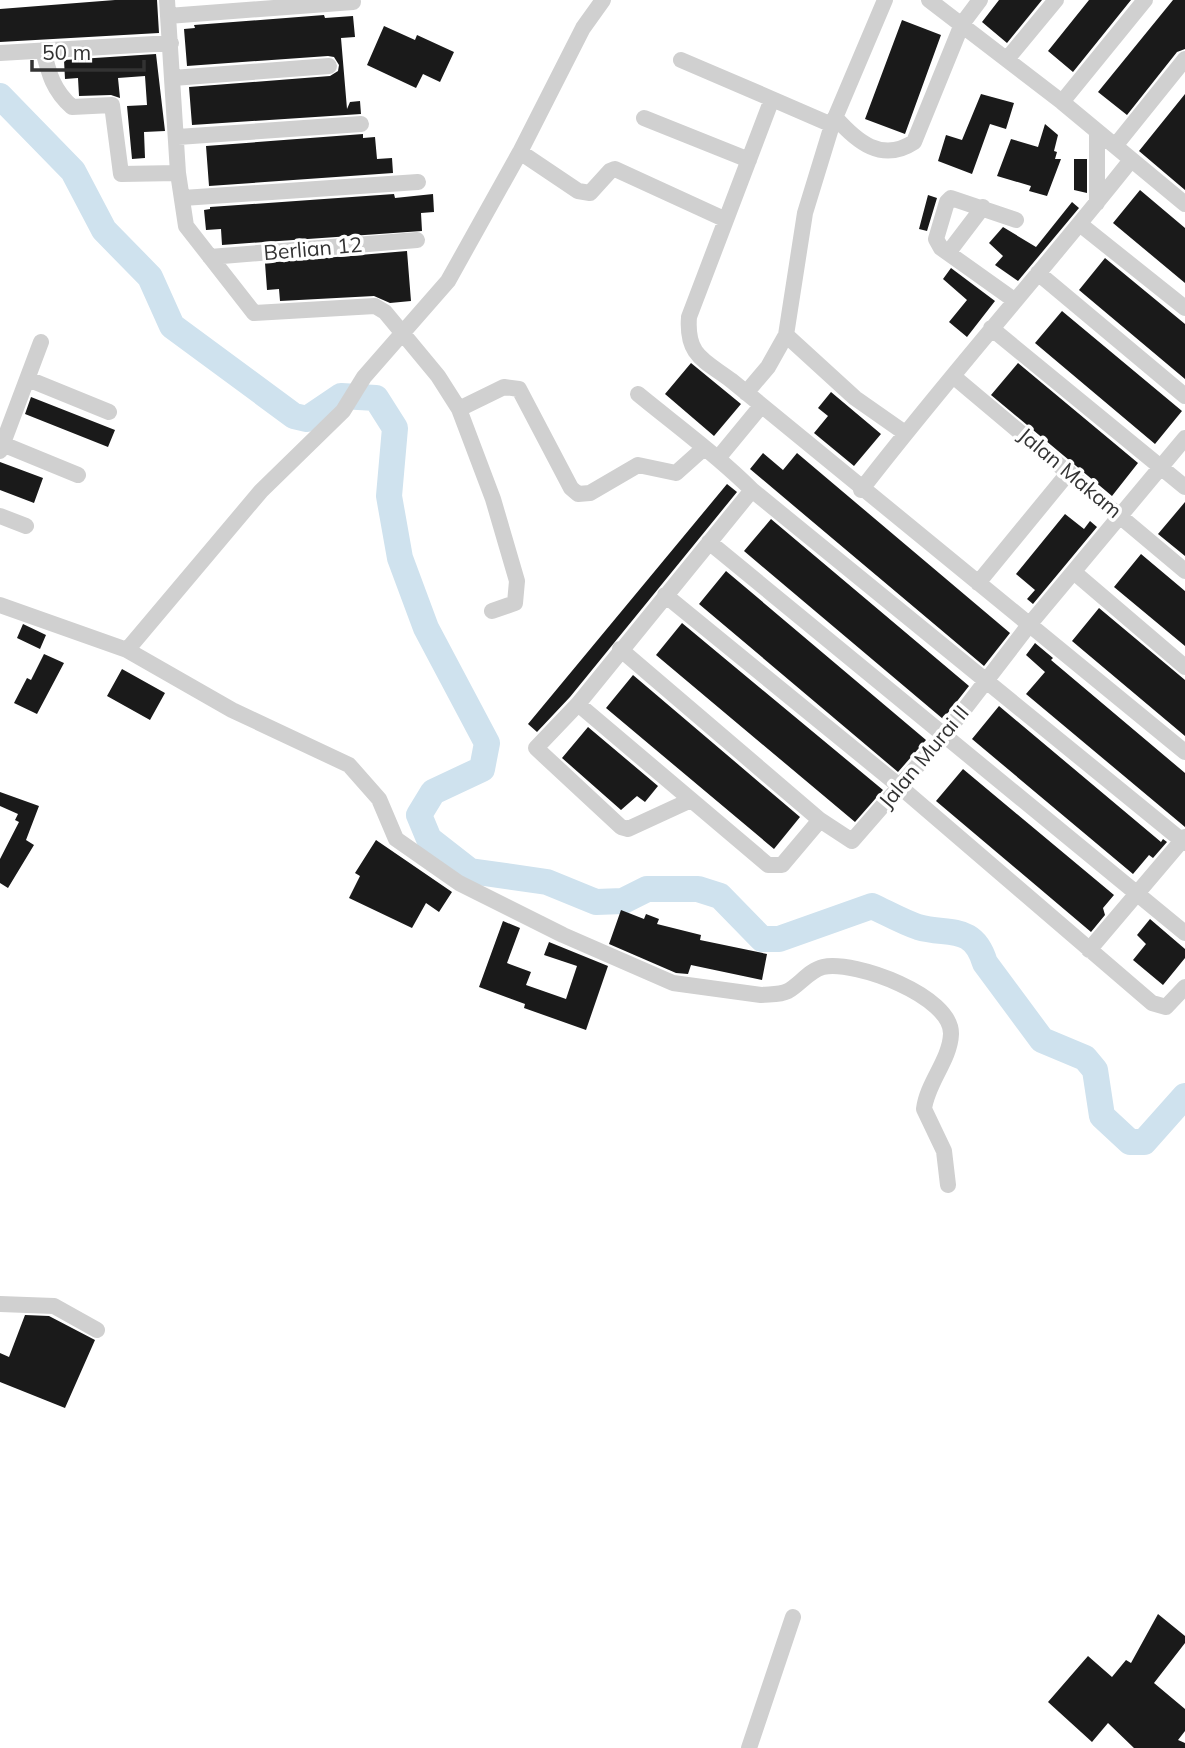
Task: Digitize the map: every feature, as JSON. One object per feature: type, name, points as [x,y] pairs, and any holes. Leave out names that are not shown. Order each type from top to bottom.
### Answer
[{"type":"street","points":[[127,650],[173,591],[261,491],[343,411],[364,377],[448,281],[520,152],[583,28],[603,0]]},
{"type":"street","points":[[746,393],[768,367],[786,335],[805,213],[834,121],[885,0]]},
{"type":"street","points":[[929,0],[1062,102],[1097,135],[1115,146],[1184,201]]},
{"type":"street","points":[[681,60],[772,99],[834,121],[854,139],[887,152],[901,150],[914,142],[962,24],[979,0]]},
{"type":"street","points":[[1007,59],[1056,0]]},
{"type":"street","points":[[1062,102],[1145,0]]},
{"type":"street","points":[[353,2],[168,8],[178,137],[178,173],[188,231],[254,313],[375,306],[385,312],[434,371],[459,409],[493,499],[517,581],[515,603],[492,611]]},
{"type":"street","points":[[0,53],[171,43]]},
{"type":"street","points":[[43,50],[51,82],[59,95],[72,107],[112,105],[121,174],[178,173]]},
{"type":"street","points":[[1115,146],[1185,59]]},
{"type":"street","points":[[173,78],[328,66]]},
{"type":"street","points":[[772,99],[694,301],[688,333],[694,353],[1185,752]]},
{"type":"street","points":[[644,118],[749,160]]},
{"type":"street","points":[[178,137],[361,124]]},
{"type":"street","points":[[1097,135],[1097,203]]},
{"type":"street","points":[[520,152],[578,191],[590,193],[615,169],[724,219]]},
{"type":"street","points":[[861,490],[1014,300],[1081,225],[1131,160]]},
{"type":"street","points":[[183,198],[418,182]]},
{"type":"street","points":[[1014,300],[948,253],[936,239],[948,200],[961,199],[1016,220]]},
{"type":"street","points":[[948,253],[983,207]]},
{"type":"street","points":[[1081,225],[1185,308]]},
{"type":"street","name":"Berlian 12","points":[[210,257],[417,240]]},
{"type":"street","points":[[1038,273],[1185,396]]},
{"type":"street","points":[[991,328],[1185,487]]},
{"type":"street","points":[[786,335],[855,398],[905,433]]},
{"type":"street","points":[[41,342],[1,446],[78,475]]},
{"type":"street","name":"Jalan Makam","points":[[953,376],[1123,516],[1185,571]]},
{"type":"street","points":[[27,379],[109,412]]},
{"type":"street","points":[[459,409],[504,387],[519,389],[571,488],[578,494],[590,493],[638,465],[676,473],[704,448]]},
{"type":"street","points":[[638,394],[704,448],[719,457],[752,490],[1184,840],[1090,950]]},
{"type":"street","points":[[719,457],[761,406]]},
{"type":"street","name":"Jalan Murai II","points":[[620,649],[820,820],[852,841],[946,733],[1030,625],[1185,438]]},
{"type":"street","points":[[978,583],[1069,472]]},
{"type":"street","points":[[691,800],[628,828],[621,827],[536,750],[578,704],[620,649],[752,490]]},
{"type":"street","points":[[0,516],[26,526]]},
{"type":"street","points":[[709,542],[946,733],[1185,933]]},
{"type":"street","points":[[1075,573],[1185,667]]},
{"type":"street","points":[[665,595],[898,785],[1157,1006],[1170,1005],[1185,987]]},
{"type":"street","points":[[0,605],[127,650],[232,710],[349,765],[379,799],[397,839],[459,883],[563,934],[673,983],[761,995],[776,994],[786,992],[821,967],[847,966],[881,976],[913,991],[944,1012],[950,1026],[950,1043],[923,1109],[944,1152],[948,1185]]},
{"type":"street","points":[[578,704],[774,867],[782,865],[820,820]]},
{"type":"street","points":[[0,1304],[54,1306],[97,1330]]},
{"type":"street","points":[[749,1748],[793,1617]]},
{"type":"building","points":[[115,0],[157,0],[159,33],[0,42],[0,9]]},
{"type":"building","points":[[999,0],[1042,0],[1007,43],[982,22]]},
{"type":"building","points":[[1089,0],[1131,0],[1073,72],[1048,51]]},
{"type":"building","points":[[1173,0],[1185,0],[1185,49],[1177,52],[1127,115],[1098,92]]},
{"type":"building","points":[[324,15],[325,18],[353,16],[355,37],[341,38],[347,109],[350,102],[360,101],[361,114],[192,125],[189,87],[330,76],[338,71],[339,65],[334,57],[328,56],[187,66],[184,29],[195,28],[194,25]]},
{"type":"building","points":[[902,20],[941,35],[905,134],[865,119]]},
{"type":"building","points":[[384,26],[415,40],[417,35],[454,52],[440,82],[423,74],[416,88],[367,65]]},
{"type":"building","points":[[156,54],[165,131],[144,132],[145,158],[132,159],[127,106],[147,105],[145,76],[118,78],[120,98],[111,95],[79,96],[78,78],[65,79],[64,60]]},
{"type":"building","points":[[981,94],[1014,103],[1006,129],[990,124],[972,174],[938,161],[946,135],[962,140]]},
{"type":"building","points":[[1185,94],[1185,190],[1139,151]]},
{"type":"building","points":[[1045,124],[1058,135],[1055,159],[1061,159],[1047,196],[1029,191],[1031,186],[997,176],[1011,139],[1038,147]]},
{"type":"building","points":[[363,134],[363,138],[375,137],[377,159],[392,158],[393,173],[209,186],[206,146]]},
{"type":"building","points":[[1074,159],[1087,159],[1087,193],[1074,190]]},
{"type":"building","points":[[1140,190],[1185,228],[1185,283],[1113,223]]},
{"type":"building","points":[[394,194],[395,198],[433,194],[434,212],[421,213],[422,231],[222,245],[221,229],[206,230],[204,210],[210,207]]},
{"type":"building","points":[[928,195],[937,198],[927,231],[919,229]]},
{"type":"building","points":[[1072,202],[1079,208],[1018,281],[995,265],[1003,256],[989,243],[1003,227],[1036,247]]},
{"type":"building","points":[[407,251],[411,301],[390,303],[374,296],[280,301],[279,289],[267,290],[265,263]]},
{"type":"building","points":[[1105,258],[1185,324],[1185,379],[1079,290]]},
{"type":"building","points":[[951,268],[995,301],[967,337],[949,322],[967,300],[943,279]]},
{"type":"building","points":[[1062,311],[1182,411],[1155,444],[1035,343]]},
{"type":"building","points":[[691,363],[741,404],[714,436],[665,394]]},
{"type":"building","points":[[1018,363],[1138,463],[1112,496],[991,395]]},
{"type":"building","points":[[831,392],[881,434],[854,466],[814,433],[828,416],[818,408]]},
{"type":"building","points":[[31,397],[115,430],[108,447],[25,414]]},
{"type":"building","points":[[763,453],[783,470],[797,453],[1010,633],[984,666],[750,469]]},
{"type":"building","points":[[0,462],[43,478],[34,503],[0,490]]},
{"type":"building","points":[[727,484],[737,492],[570,697],[537,732],[528,724]]},
{"type":"building","points":[[1185,502],[1185,556],[1158,534]]},
{"type":"building","points":[[1065,514],[1084,529],[1090,521],[1097,527],[1033,604],[1027,599],[1035,590],[1016,574]]},
{"type":"building","points":[[771,519],[969,686],[943,719],[744,551]]},
{"type":"building","points":[[1141,554],[1185,591],[1185,646],[1114,587]]},
{"type":"building","points":[[726,571],[926,740],[898,772],[699,604]]},
{"type":"building","points":[[1099,608],[1185,680],[1185,736],[1072,641]]},
{"type":"building","points":[[682,623],[883,790],[855,822],[656,655]]},
{"type":"building","points":[[23,624],[46,635],[40,649],[17,638]]},
{"type":"building","points":[[1035,643],[1053,658],[1051,660],[1185,773],[1185,827],[1026,694],[1045,672],[1026,655]]},
{"type":"building","points":[[44,654],[64,663],[37,714],[14,703],[27,678],[31,680]]},
{"type":"building","points":[[122,669],[165,693],[150,720],[107,696]]},
{"type":"building","points":[[633,675],[800,817],[774,849],[606,708]]},
{"type":"building","points":[[999,706],[1161,842],[1163,839],[1167,842],[1153,858],[1149,855],[1133,874],[972,739]]},
{"type":"building","points":[[588,727],[658,786],[645,802],[637,796],[621,810],[562,758]]},
{"type":"building","points":[[963,769],[1114,895],[1103,908],[1105,915],[1091,932],[936,801]]},
{"type":"building","points":[[0,792],[39,806],[26,840],[34,845],[8,888],[0,883],[0,859],[19,822],[15,820],[18,814],[0,806]]},
{"type":"building","points":[[376,840],[452,892],[439,912],[426,903],[412,928],[349,898],[360,876],[355,873]]},
{"type":"building","points":[[621,910],[644,919],[646,914],[659,919],[657,924],[701,935],[700,940],[767,954],[762,980],[691,965],[688,974],[676,973],[609,944]]},
{"type":"building","points":[[1150,919],[1185,949],[1185,958],[1163,985],[1133,960],[1146,944],[1137,935]]},
{"type":"building","points":[[503,921],[520,928],[507,963],[531,972],[526,985],[566,999],[577,966],[544,955],[549,942],[608,966],[586,1030],[524,1008],[525,1004],[479,987]]},
{"type":"building","points":[[25,1315],[49,1316],[95,1340],[65,1408],[0,1382],[0,1353],[9,1357]]},
{"type":"building","points":[[1158,1614],[1185,1636],[1185,1643],[1154,1683],[1185,1709],[1185,1731],[1178,1740],[1185,1743],[1185,1748],[1134,1748],[1108,1723],[1092,1742],[1048,1702],[1088,1656],[1112,1677],[1126,1660],[1131,1663]]},
{"type":"waterway","points":[[0,96],[73,171],[104,230],[150,277],[172,326],[294,416],[307,419],[341,396],[376,398],[395,428],[389,496],[400,558],[426,628],[487,743],[482,769],[433,792],[419,815],[429,839],[470,871],[547,882],[596,902],[623,901],[647,889],[698,889],[720,896],[762,939],[779,939],[872,906],[918,927],[958,933],[974,942],[985,963],[1042,1040],[1085,1058],[1095,1070],[1102,1116],[1130,1142],[1144,1142],[1185,1096]]}]
